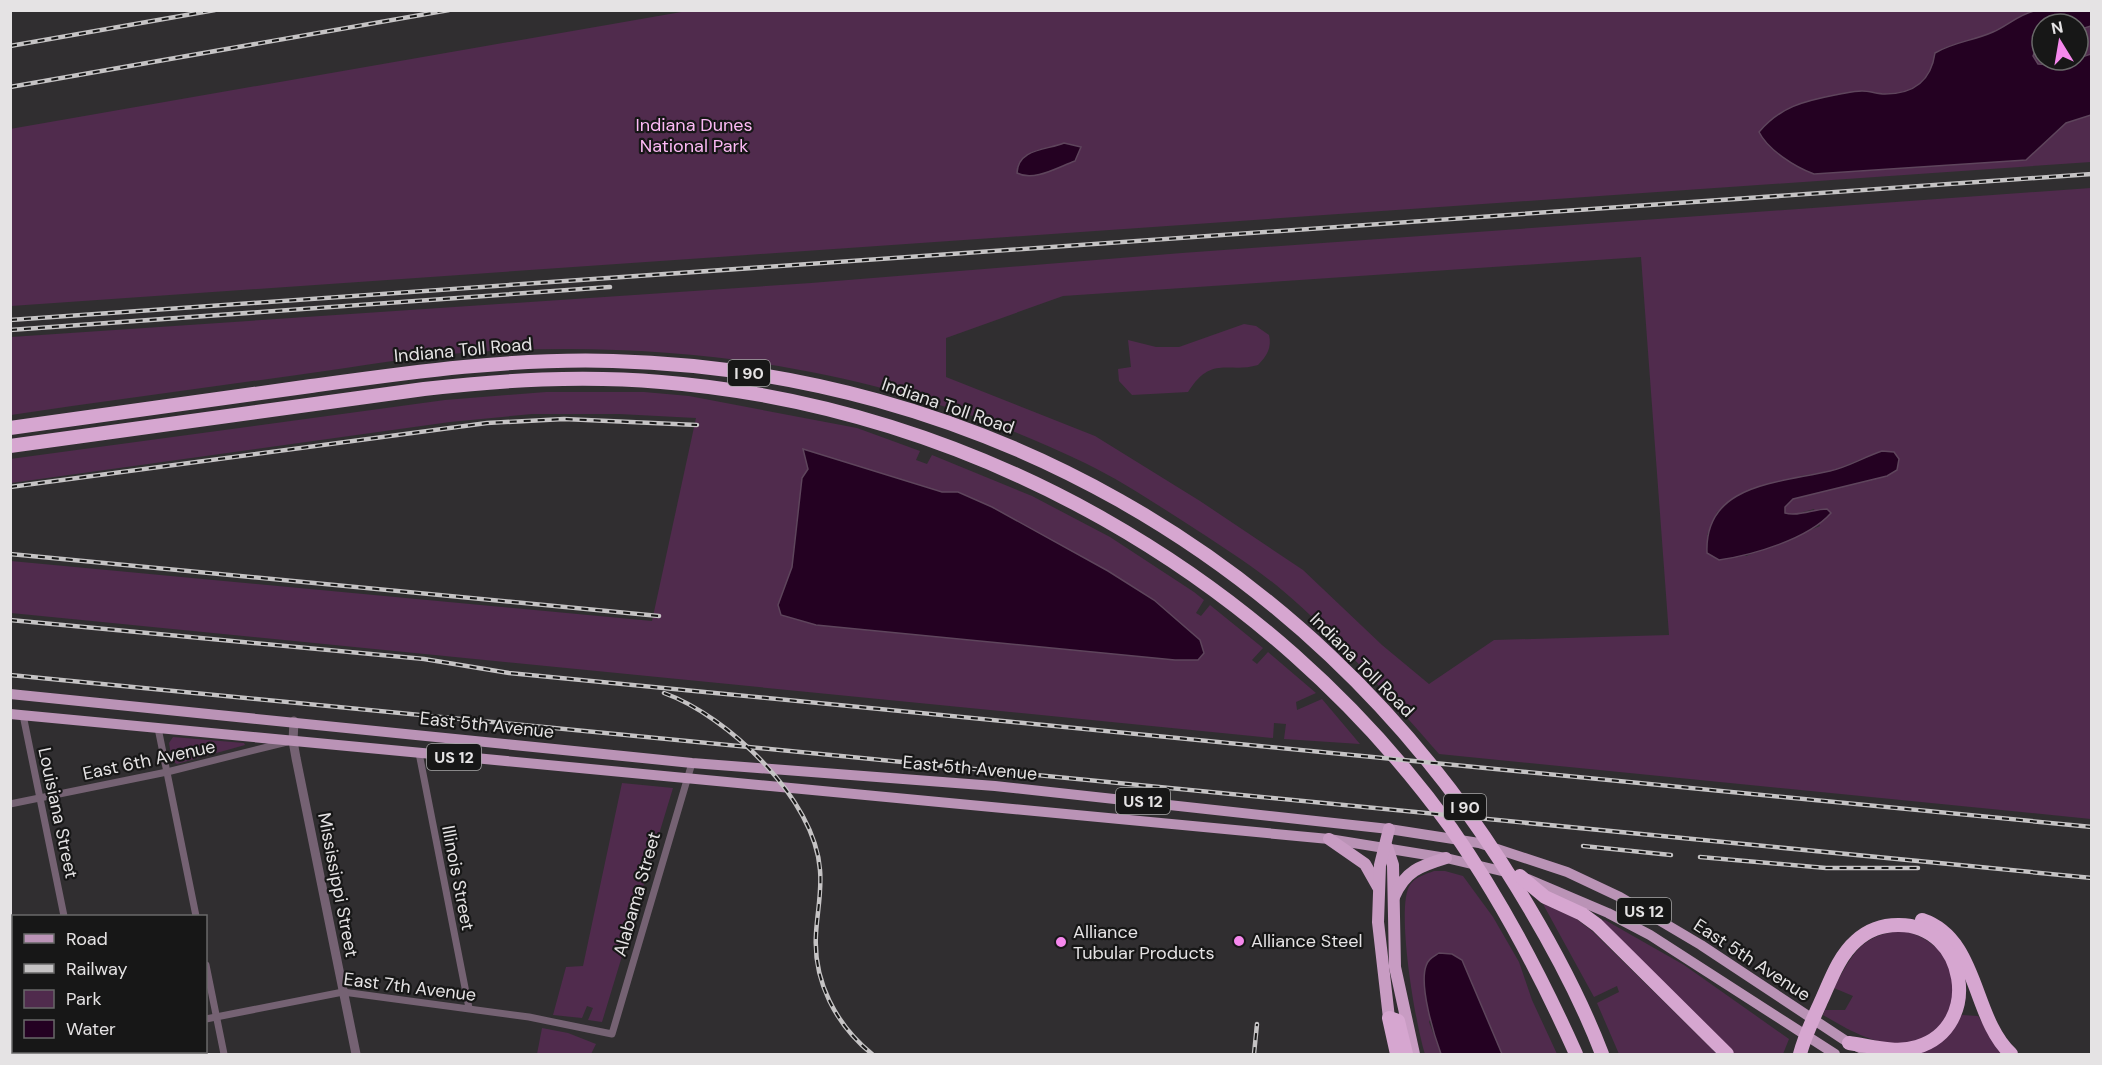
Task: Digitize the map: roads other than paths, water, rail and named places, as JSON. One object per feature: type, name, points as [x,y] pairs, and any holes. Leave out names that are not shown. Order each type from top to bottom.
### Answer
[{"type":"highway","name":"Indiana Toll Road","points":[[10,428],[486,363],[554,360],[664,363],[795,380],[869,397],[938,419],[1047,461],[1100,487],[1193,544],[1270,600],[1345,668],[1449,785],[1528,904],[1555,951],[1602,1054]]},
{"type":"highway","name":"Indiana Toll Road","points":[[10,446],[489,381],[554,378],[652,381],[722,388],[794,401],[868,420],[935,442],[1040,485],[1088,509],[1182,567],[1246,615],[1318,676],[1379,741],[1453,831],[1534,963],[1576,1054]]},
{"type":"highway","points":[[1389,829],[1387,847],[1380,865],[1378,890],[1380,959],[1397,1054]]},
{"type":"highway","points":[[1329,839],[1365,864],[1378,890]]},
{"type":"highway","points":[[1387,847],[1393,865],[1395,967],[1414,1054]]},
{"type":"highway","points":[[1392,901],[1410,872],[1418,866],[1446,858]]},
{"type":"highway","points":[[1520,876],[1545,897],[1582,914],[1597,925],[1727,1054]]},
{"type":"highway","points":[[1797,1052],[1832,959],[1849,935],[1872,920],[1886,916],[1912,917],[1940,929],[1950,939],[1965,962],[1994,1032],[2011,1054]]},
{"type":"highway","points":[[1815,1004],[1840,962],[1865,934],[1888,925],[1913,926],[1925,930],[1944,945],[1956,965],[1960,992],[1952,1021],[1942,1033],[1917,1047],[1902,1050],[1849,1043]]},
{"type":"highway","points":[[1389,1018],[1398,1021],[1406,1054]]},
{"type":"main road","name":"East 5th Avenue","points":[[10,694],[692,763],[995,786],[1389,829],[1479,843],[1567,872],[1661,920],[1849,1043],[1873,1054]]},
{"type":"main road","name":"East 5th Avenue","points":[[10,714],[689,779],[865,793],[1329,839],[1387,847],[1446,858],[1520,876],[1598,908],[1650,935],[1835,1054]]},
{"type":"street","name":"Louisiana Street","points":[[23,715],[64,915]]},
{"type":"street","name":"Mississippi Street","points":[[294,721],[292,741],[356,1054]]},
{"type":"street","points":[[158,728],[196,915]]},
{"type":"street","name":"East 6th Avenue","points":[[10,804],[167,772],[292,741]]},
{"type":"street","name":"Illinois Street","points":[[419,753],[468,1008]]},
{"type":"street","name":"Alabama Street","points":[[612,1034],[692,763]]},
{"type":"street","points":[[207,970],[224,1054]]},
{"type":"street","name":"East 7th Avenue","points":[[207,1019],[343,992],[468,1008],[612,1034]]},
{"type":"water","points":[[2091,11],[2091,26],[2090,12],[2031,12]]},
{"type":"water","points":[[2030,12],[2030,72],[2090,72],[2091,54],[2091,115],[2066,123],[2026,160],[1814,174],[1783,157],[1763,139],[1759,132],[1784,111],[1813,100],[1855,91],[1885,94],[1904,92],[1925,78],[1933,63],[1935,53],[1949,46],[1993,32]]},
{"type":"water","points":[[1064,143],[1081,147],[1075,161],[1038,175],[1017,173],[1019,165],[1028,154]]},
{"type":"water","points":[[803,449],[942,492],[958,492],[992,507],[1108,571],[1154,600],[1200,640],[1204,653],[1198,660],[1175,660],[816,625],[781,615],[778,605],[792,567],[802,478],[808,469]]},
{"type":"water","points":[[1882,451],[1894,452],[1899,459],[1897,470],[1887,476],[1793,499],[1785,507],[1785,513],[1790,514],[1827,509],[1831,513],[1809,531],[1763,550],[1733,558],[1719,560],[1707,553],[1709,530],[1718,512],[1731,499],[1768,484],[1837,469]]},
{"type":"water","points":[[1439,953],[1452,954],[1462,960],[1502,1054],[1441,1054],[1428,1010],[1424,986],[1427,964]]},
{"type":"railway","points":[[10,46],[215,10]]},
{"type":"railway","points":[[10,87],[449,10]]},
{"type":"railway","points":[[10,320],[2092,174]]},
{"type":"railway","points":[[10,330],[610,287]]},
{"type":"railway","points":[[10,487],[487,423],[564,419],[697,425]]},
{"type":"railway","points":[[10,554],[659,616]]},
{"type":"railway","points":[[10,620],[424,659],[509,673],[2092,827]]},
{"type":"railway","points":[[10,675],[2092,878]]},
{"type":"railway","points":[[664,693],[689,704],[715,720],[740,740],[785,789],[803,816],[814,843],[820,870],[816,934],[818,968],[829,1001],[838,1016],[848,1030],[872,1054]]},
{"type":"railway","points":[[1583,846],[1671,855]]},
{"type":"railway","points":[[1700,857],[1826,868],[1918,868]]},
{"type":"railway","points":[[1254,1054],[1257,1024]]},
{"type":"place","name":"Alliance Steel","points":[[1239,941]]},
{"type":"place","name":"Alliance Tubular Products","points":[[1061,942]]},
{"type":"park label","name":"Indiana Dunes National Park","points":[[694,135]]}]
